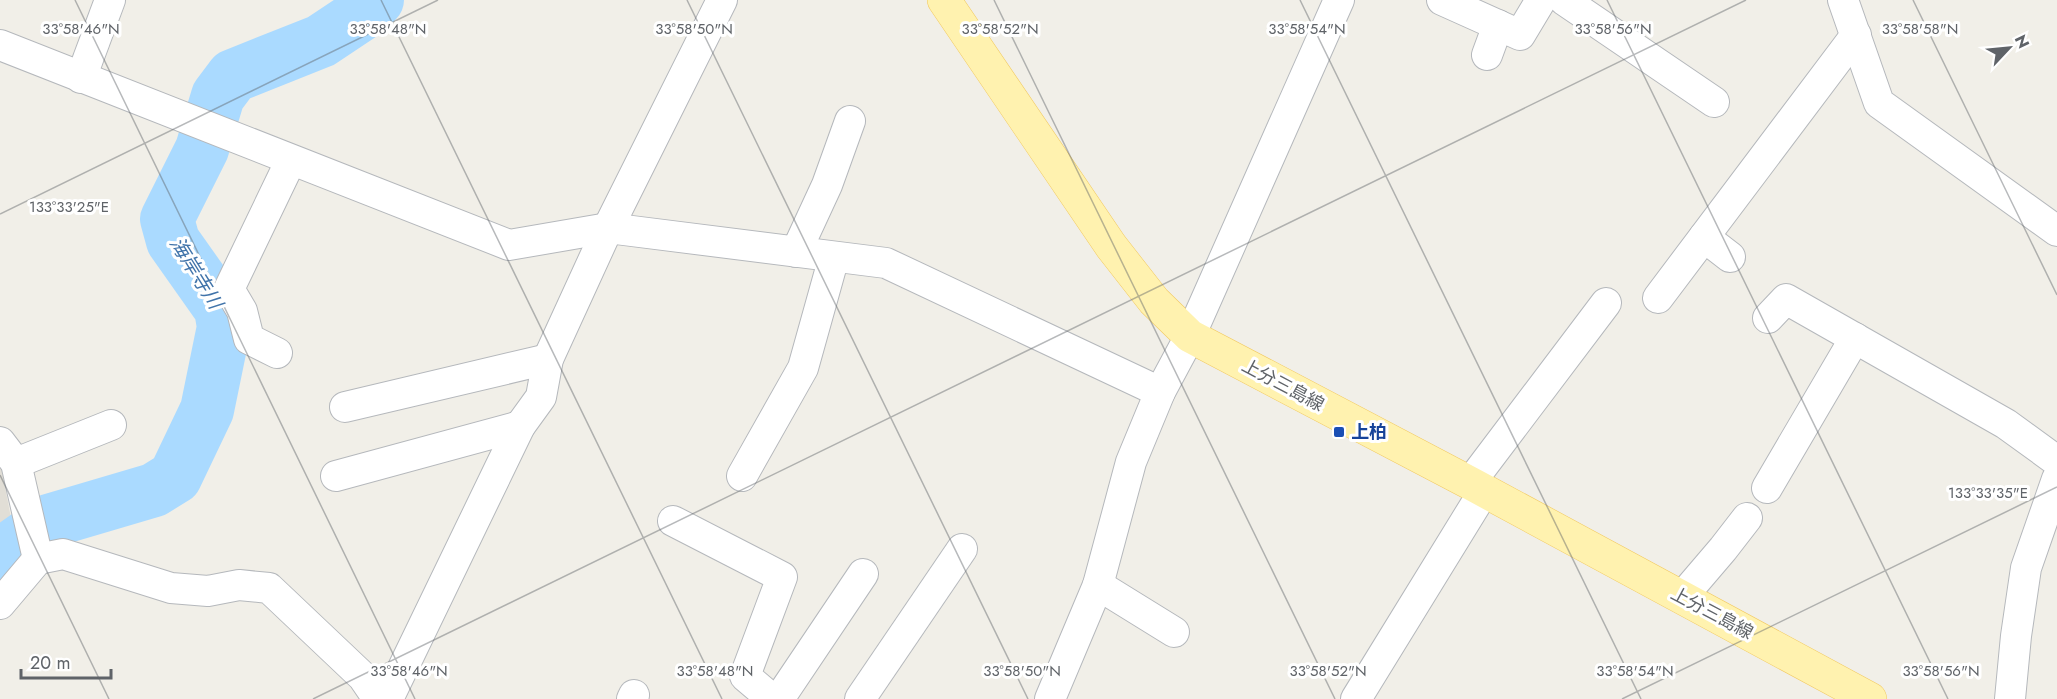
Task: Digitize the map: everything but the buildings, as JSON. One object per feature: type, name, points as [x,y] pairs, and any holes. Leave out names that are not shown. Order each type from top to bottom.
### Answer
[{"type":"main road","name":"上分三島線","points":[[944,0],[1111,246],[1154,301],[1190,336],[1477,487],[1870,699]]},
{"type":"street","points":[[81,78],[110,0]]},
{"type":"street","points":[[388,699],[520,426],[541,397],[548,358],[608,228],[722,0]]},
{"type":"street","points":[[1050,699],[1098,585],[1131,462],[1160,392],[1190,336],[1339,0]]},
{"type":"street","points":[[1442,0],[1520,35],[1541,0]]},
{"type":"street","points":[[1843,0],[1880,103],[2057,231]]},
{"type":"street","points":[[1572,2],[1679,62],[1714,102]]},
{"type":"street","points":[[1487,55],[1498,25]]},
{"type":"street","points":[[1658,298],[1856,35]]},
{"type":"street","points":[[0,45],[509,245],[608,228],[886,263],[1160,392]]},
{"type":"street","points":[[796,252],[826,185],[850,121]]},
{"type":"street","points":[[277,353],[249,339],[242,311],[229,289],[291,160]]},
{"type":"street","points":[[1704,237],[1730,257]]},
{"type":"street","points":[[742,476],[803,368],[834,256]]},
{"type":"street","points":[[1767,318],[1786,299],[2006,424],[2057,461]]},
{"type":"street","points":[[1356,699],[1477,487],[1606,303]]},
{"type":"street","points":[[1767,488],[1855,338]]},
{"type":"street","points":[[345,407],[548,358]]},
{"type":"street","points":[[0,604],[36,551],[27,510],[8,452],[111,425]]},
{"type":"street","points":[[336,476],[520,426]]},
{"type":"street","points":[[2010,699],[2026,568],[2057,480]]},
{"type":"street","points":[[1682,597],[1724,549],[1747,518]]},
{"type":"street","points":[[673,521],[782,577],[745,676],[772,699]]},
{"type":"street","points":[[860,699],[962,549]]},
{"type":"street","points":[[36,551],[63,554],[107,566],[171,588],[208,591],[239,585],[268,588],[363,677],[378,699]]},
{"type":"street","points":[[779,699],[863,574]]},
{"type":"street","points":[[1098,585],[1174,632]]},
{"type":"shaded area","points":[[0,468],[11,518],[0,531]]},
{"type":"waterway","name":"海岸寺川","points":[[0,564],[15,545],[49,521],[154,490],[175,477],[207,410],[224,327],[221,309],[173,241],[167,219],[202,149],[218,96],[233,76],[321,41],[366,11],[377,0]]},
{"type":"place","name":"上柏","points":[[1339,432]]}]
